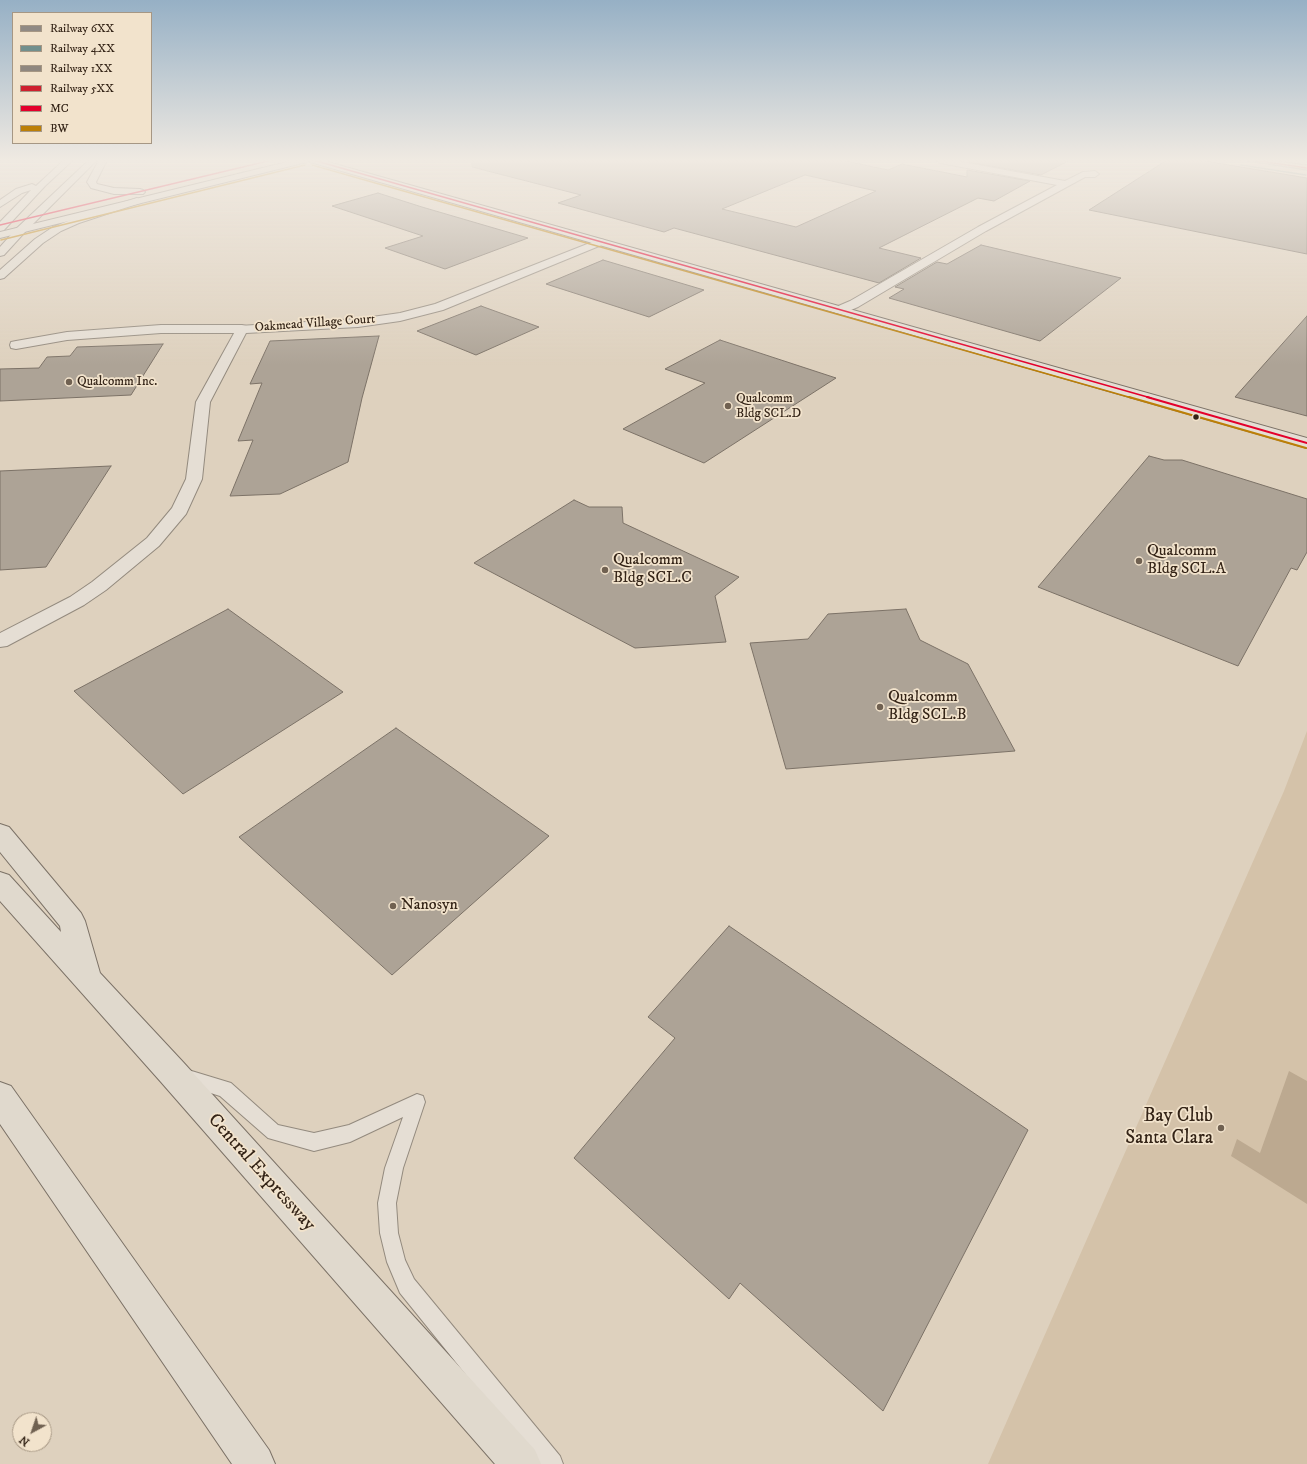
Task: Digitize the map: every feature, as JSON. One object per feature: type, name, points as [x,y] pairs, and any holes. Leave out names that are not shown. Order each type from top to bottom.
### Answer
[{"type":"main road","points":[[0,235],[26,228]]},
{"type":"main road","points":[[0,276],[39,241],[58,228]]},
{"type":"main road","points":[[0,253],[20,230]]},
{"type":"main road","points":[[0,834],[72,921],[88,980]]},
{"type":"main road","name":"Central Expressway","points":[[0,883],[172,1072],[521,1464]]},
{"type":"main road","points":[[0,1097],[255,1464]]},
{"type":"street","points":[[552,228],[1307,444]]},
{"type":"street","points":[[840,310],[854,304],[983,228]]},
{"type":"street","name":"Oakmead Village Court","points":[[16,345],[67,336],[161,329],[242,329],[358,323],[400,317],[439,307],[600,242]]},
{"type":"street","points":[[0,641],[77,601],[99,586],[153,542],[180,510],[194,479],[203,402],[242,329]]},
{"type":"lane","points":[[172,1072],[225,1089],[274,1132],[314,1142],[350,1133],[417,1102],[394,1168],[387,1203],[389,1233],[396,1262],[407,1286],[552,1464]]},
{"type":"shaded area","name":"Bay Club Santa Clara","points":[[1307,731],[1307,1464],[988,1464],[1284,791]]},
{"type":"shaded area","points":[[1289,1071],[1307,1081],[1307,1204],[1231,1156],[1237,1139],[1260,1153]]},
{"type":"building","points":[[400,228],[495,228],[528,238],[445,269],[385,248],[423,236]]},
{"type":"building","points":[[651,228],[673,228],[664,232]]},
{"type":"building","points":[[675,228],[918,228],[879,248],[921,258],[879,283]]},
{"type":"building","points":[[1180,228],[1307,228],[1307,254]]},
{"type":"building","points":[[981,245],[1121,278],[1040,341],[889,298],[904,289],[895,287],[937,262],[947,264]]},
{"type":"building","points":[[603,260],[704,290],[649,317],[546,284]]},
{"type":"building","points":[[481,306],[539,327],[476,355],[417,331]]},
{"type":"building","points":[[1307,316],[1307,416],[1235,397]]},
{"type":"building","points":[[379,336],[362,398],[348,462],[280,494],[230,496],[253,440],[238,441],[262,383],[250,384],[270,341]]},
{"type":"building","name":"Qualcomm Bldg SCL.D","points":[[720,340],[836,378],[704,463],[623,429],[705,383],[665,369]]},
{"type":"building","name":"Qualcomm Inc.","points":[[163,344],[131,395],[0,401],[0,369],[39,368],[47,357],[70,356],[77,347]]},
{"type":"building","name":"Qualcomm Bldg SCL.A","points":[[1149,456],[1164,460],[1182,460],[1307,499],[1307,552],[1297,570],[1291,568],[1238,666],[1038,587]]},
{"type":"building","points":[[111,466],[46,567],[0,570],[0,471]]},
{"type":"building","name":"Qualcomm Bldg SCL.C","points":[[574,500],[589,507],[622,507],[623,523],[739,577],[715,596],[726,642],[635,648],[474,563]]},
{"type":"building","points":[[228,609],[343,692],[183,794],[74,691]]},
{"type":"building","name":"Qualcomm Bldg SCL.B","points":[[906,609],[920,640],[968,664],[1015,751],[786,769],[750,643],[808,639],[828,614]]},
{"type":"building","name":"Nanosyn","points":[[396,728],[549,836],[392,975],[239,837]]},
{"type":"building","points":[[729,926],[1028,1130],[883,1411],[740,1283],[729,1299],[574,1158],[675,1038],[648,1017]]},
{"type":"transit line","name":"BW","points":[[1,240],[48,228]]},
{"type":"transit line","name":"BW","points":[[534,228],[1306,448]]},
{"type":"transit line","name":"MC","points":[[553,228],[1307,443]]},
{"type":"place","name":"Qualcomm Inc.","points":[[69,382]]},
{"type":"place","name":"Qualcomm Bldg SCL.D","points":[[728,406]]},
{"type":"place","name":"Qualcomm Bldg SCL.A","points":[[1139,561]]},
{"type":"place","name":"Qualcomm Bldg SCL.C","points":[[605,570]]},
{"type":"place","name":"Qualcomm Bldg SCL.B","points":[[880,707]]},
{"type":"place","name":"Nanosyn","points":[[393,906]]},
{"type":"place","name":"Bay Club Santa Clara","points":[[1221,1128]]}]
